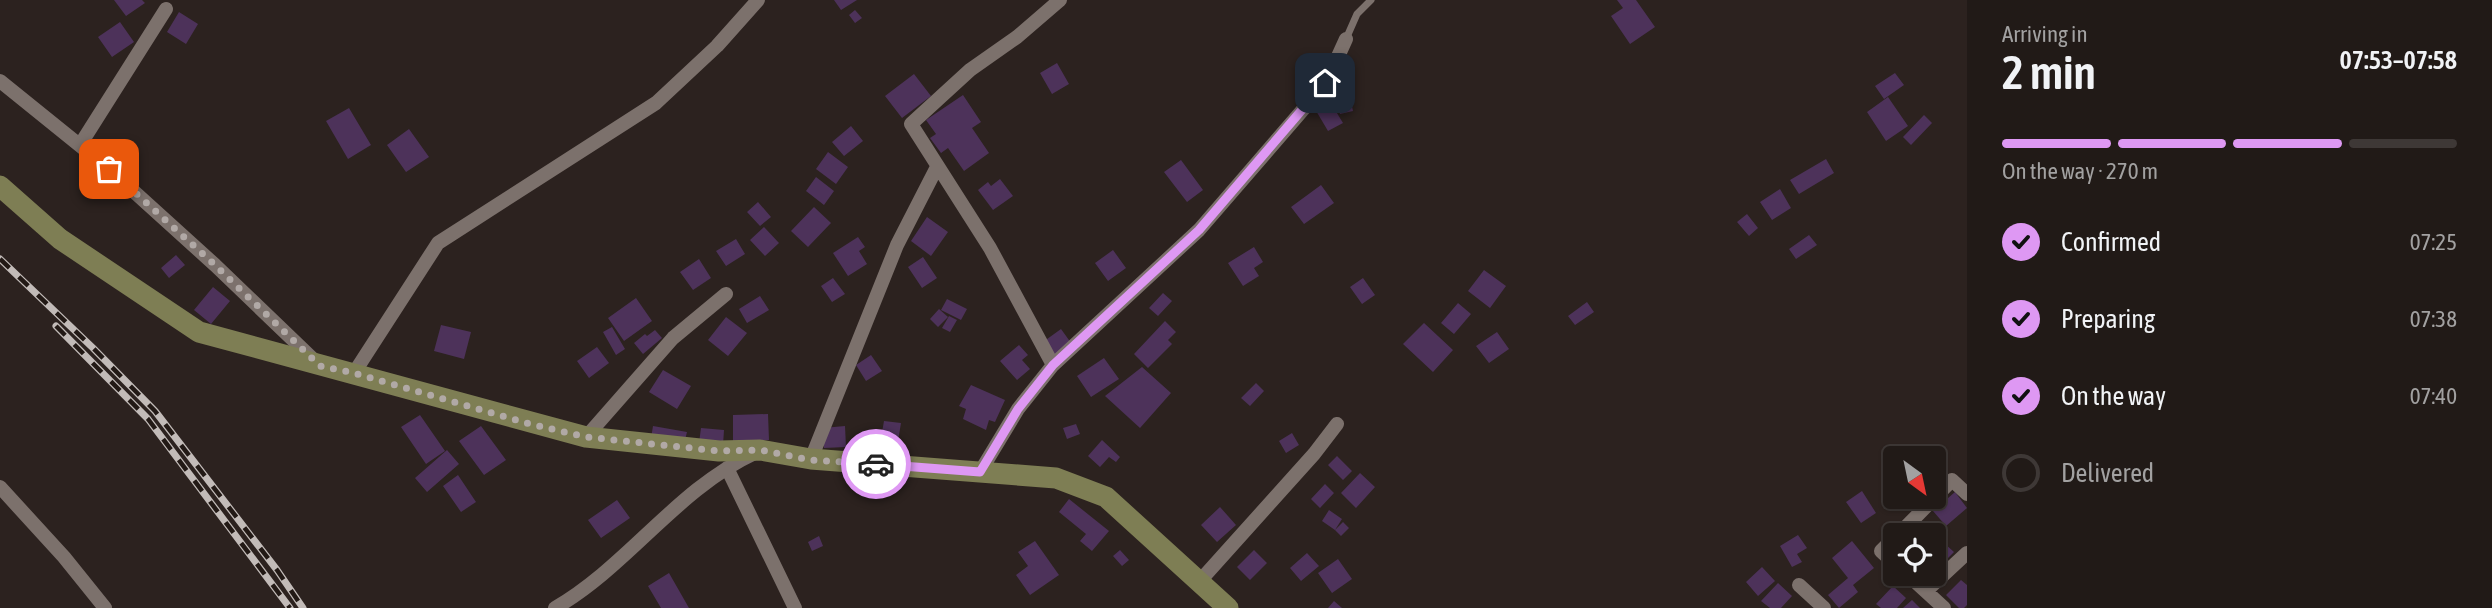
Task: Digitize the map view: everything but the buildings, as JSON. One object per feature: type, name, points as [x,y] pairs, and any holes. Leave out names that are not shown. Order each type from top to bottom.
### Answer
[{"type":"street","points":[[354,373],[438,243],[656,103],[717,46],[758,0]]},
{"type":"street","points":[[1053,365],[990,248],[911,124],[970,70],[1017,37],[1060,0]]},
{"type":"street","points":[[80,145],[166,9]]},
{"type":"street","points":[[980,472],[1018,409],[1053,365],[1199,230],[1325,83],[1346,39]]},
{"type":"street","points":[[0,80],[80,145],[215,265],[320,366]]},
{"type":"street","points":[[811,460],[897,245],[937,167]]},
{"type":"street","points":[[0,186],[60,239],[199,332],[530,424],[586,437],[719,451],[760,450],[811,460],[1056,478],[1106,497],[1228,608]]},
{"type":"street","points":[[586,437],[673,338],[726,294]]},
{"type":"street","points":[[1199,582],[1314,454],[1337,424]]},
{"type":"street","points":[[555,608],[570,599],[632,548],[667,514],[727,468],[760,450]]},
{"type":"street","points":[[727,468],[795,608]]},
{"type":"street","points":[[1909,523],[1952,481],[1967,494]]},
{"type":"street","points":[[0,487],[64,557],[104,608]]},
{"type":"street","points":[[1926,591],[1967,553]]},
{"type":"street","points":[[1798,585],[1824,608]]},
{"type":"street","points":[[1920,586],[1944,608]]},
{"type":"lane","points":[[1346,39],[1357,14],[1371,0]]},
{"type":"railway","points":[[0,259],[155,411],[303,608]]},
{"type":"railway","points":[[56,326],[148,419],[290,608]]},
{"type":"way so far","points":[[109,169],[215,265],[320,366],[586,437],[719,451],[760,450],[811,460],[876,464]]},
{"type":"route","points":[[876,464],[980,472],[1018,409],[1053,365],[1199,230],[1325,83]]}]
